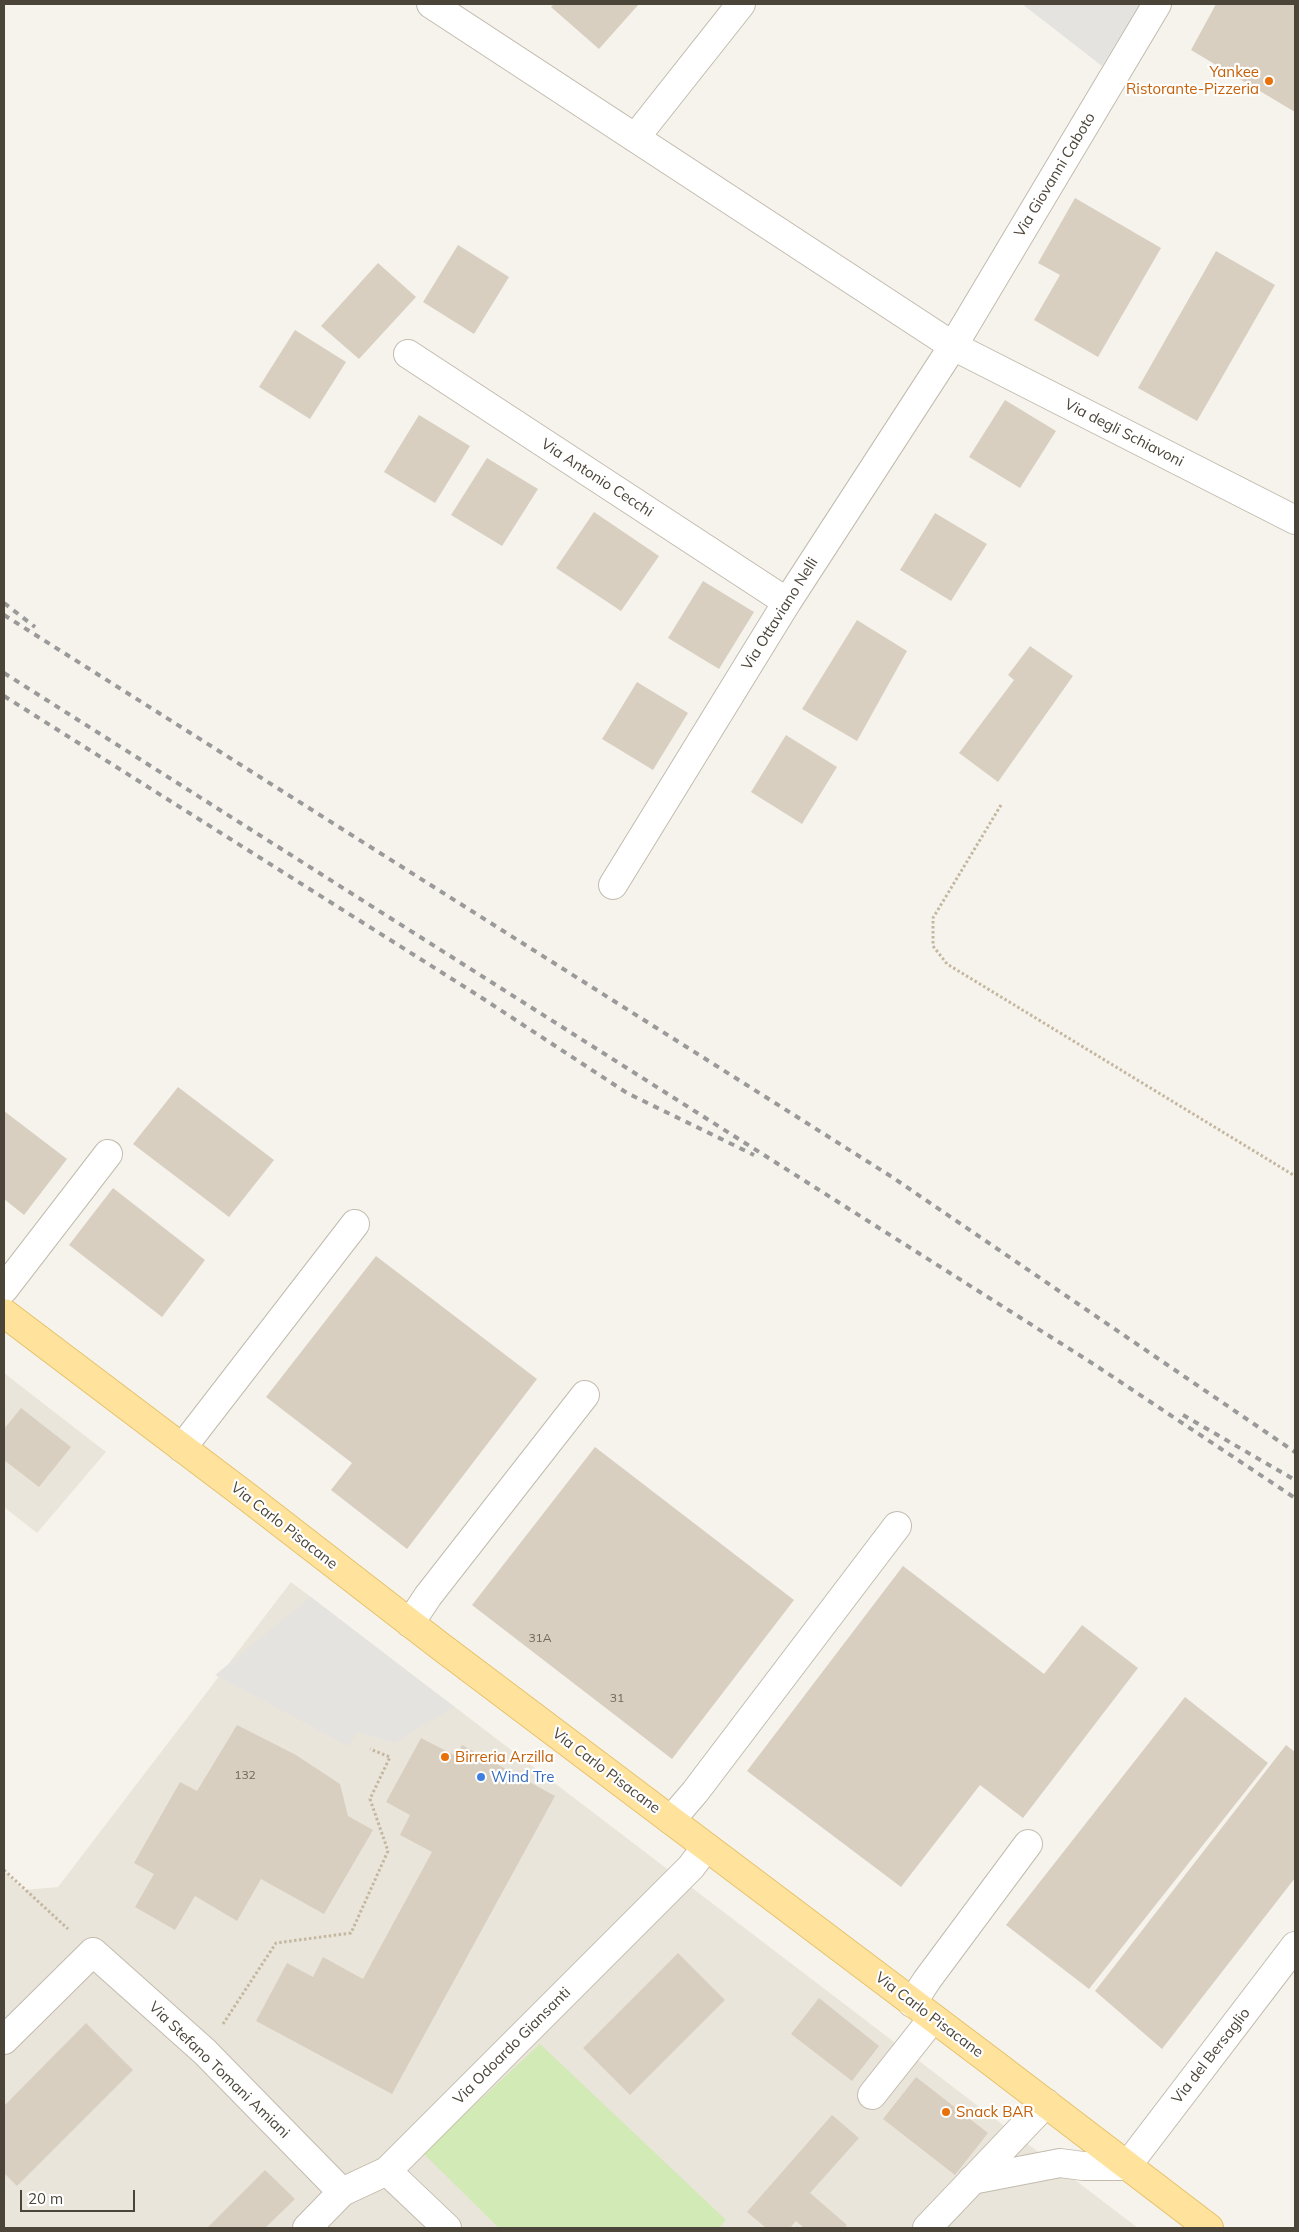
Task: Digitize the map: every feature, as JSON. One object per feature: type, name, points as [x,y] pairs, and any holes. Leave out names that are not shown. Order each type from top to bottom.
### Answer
[{"type":"main road","name":"Via Carlo Pisacane","points":[[4,1313],[1209,2228]]},
{"type":"street","name":"Via degli Schiavoni","points":[[431,4],[953,346],[1295,520]]},
{"type":"street","points":[[635,138],[741,4]]},
{"type":"street","name":"Via Giovanni Caboto","points":[[953,346],[1157,4]]},
{"type":"street","name":"Via Ottaviano Nelli","points":[[613,885],[787,602],[953,346]]},
{"type":"street","name":"Via Antonio Cecchi","points":[[408,354],[787,602]]},
{"type":"street","points":[[4,1289],[108,1154]]},
{"type":"street","points":[[182,1448],[355,1224]]},
{"type":"street","points":[[410,1623],[428,1596],[585,1395]]},
{"type":"street","points":[[671,1820],[701,1784],[897,1526]]},
{"type":"street","points":[[872,2095],[922,2011],[927,1980],[1028,1844]]},
{"type":"street","name":"Via Odoardo Giansanti","points":[[307,2228],[342,2192],[387,2171],[691,1867],[706,1847]]},
{"type":"street","name":"Via del Bersaglio","points":[[1127,2166],[1295,1946]]},
{"type":"street","points":[[4,2040],[93,1952]]},
{"type":"street","name":"Via Stefano Tomani Amiani","points":[[93,1952],[205,2052],[342,2192]]},
{"type":"street","points":[[927,2228],[1046,2103]]},
{"type":"street","points":[[972,2180],[1060,2163],[1084,2166],[1127,2166]]},
{"type":"street","points":[[387,2171],[447,2228]]},
{"type":"path","points":[[1001,805],[933,918],[933,946],[947,964],[1295,1176]]},
{"type":"path","points":[[205,2052],[276,1943],[351,1933],[388,1851],[370,1799],[390,1757],[370,1749]]},
{"type":"path","points":[[4,1870],[93,1952]]},
{"type":"shaded area","points":[[1022,4],[1140,4],[1102,66]]},
{"type":"shaded area","points":[[4,1373],[106,1452],[37,1533],[4,1507]]},
{"type":"shaded area","points":[[291,1582],[1138,2228],[4,2228],[4,1871],[23,1890],[58,1887]]},
{"type":"shaded area","points":[[311,1597],[454,1707],[394,1743],[358,1732],[348,1746],[215,1675]]},
{"type":"green space","points":[[540,2044],[726,2220],[719,2228],[499,2228],[423,2153]]},
{"type":"building","points":[[554,4],[639,4],[599,49],[551,7]]},
{"type":"building","name":"Yankee Ristorante-Pizzeria","points":[[1216,4],[1295,4],[1295,112],[1191,50]]},
{"type":"building","points":[[1075,198],[1161,248],[1098,357],[1034,320],[1060,275],[1038,263]]},
{"type":"building","points":[[458,245],[509,277],[474,334],[423,302]]},
{"type":"building","points":[[1216,251],[1275,285],[1197,421],[1138,388]]},
{"type":"building","points":[[378,263],[416,297],[359,359],[321,326]]},
{"type":"building","points":[[295,330],[346,362],[310,419],[259,387]]},
{"type":"building","points":[[1005,400],[1056,431],[1020,488],[969,457]]},
{"type":"building","points":[[419,415],[470,446],[435,503],[384,472]]},
{"type":"building","points":[[487,458],[538,489],[502,546],[451,515]]},
{"type":"building","points":[[594,512],[659,556],[621,611],[556,568]]},
{"type":"building","points":[[935,513],[987,544],[951,601],[900,570]]},
{"type":"building","points":[[703,581],[754,612],[719,669],[668,638]]},
{"type":"building","points":[[857,620],[907,651],[857,741],[802,709]]},
{"type":"building","points":[[1030,646],[1073,676],[998,782],[959,753],[1014,680],[1008,675]]},
{"type":"building","points":[[637,682],[688,713],[653,770],[602,739]]},
{"type":"building","points":[[786,735],[837,767],[802,824],[751,792]]},
{"type":"building","points":[[178,1087],[274,1160],[229,1217],[133,1144]]},
{"type":"building","points":[[4,1111],[67,1159],[24,1215],[4,1199]]},
{"type":"building","points":[[113,1188],[205,1260],[162,1317],[69,1245]]},
{"type":"building","points":[[376,1256],[537,1379],[407,1549],[331,1490],[352,1463],[266,1397]]},
{"type":"building","points":[[21,1408],[71,1447],[39,1487],[4,1460],[4,1429]]},
{"type":"building","points":[[595,1447],[794,1600],[672,1759],[472,1605]]},
{"type":"building","points":[[903,1566],[1044,1674],[1082,1625],[1138,1668],[1023,1818],[980,1785],[901,1887],[747,1771]]},
{"type":"building","points":[[1185,1697],[1268,1763],[1089,1989],[1006,1925]]},
{"type":"building","points":[[237,1725],[296,1755],[340,1784],[348,1816],[373,1830],[324,1914],[261,1879],[237,1921],[195,1896],[175,1930],[135,1907],[154,1874],[134,1863],[180,1782],[197,1791]]},
{"type":"building","points":[[421,1738],[456,1756],[462,1745],[555,1796],[392,2094],[256,2021],[287,1963],[313,1977],[323,1957],[363,1979],[432,1852],[400,1835],[410,1815],[386,1802]]},
{"type":"building","points":[[1286,1745],[1295,1752],[1295,1878],[1162,2049],[1095,1991]]},
{"type":"building","points":[[678,1953],[725,2000],[630,2095],[583,2048]]},
{"type":"building","points":[[819,1998],[879,2046],[852,2081],[791,2034]]},
{"type":"building","points":[[86,2023],[133,2070],[17,2186],[4,2173],[4,2106]]},
{"type":"building","points":[[916,2077],[988,2133],[955,2175],[883,2119]]},
{"type":"building","points":[[832,2115],[859,2138],[810,2193],[847,2225],[845,2228],[804,2228],[796,2221],[790,2228],[766,2228],[747,2212]]},
{"type":"building","points":[[265,2170],[295,2199],[265,2228],[207,2228]]},
{"type":"railway","points":[[4,603],[35,627]]},
{"type":"railway","points":[[4,615],[892,1177],[1295,1452]]},
{"type":"railway","points":[[4,673],[1095,1365],[1295,1498]]},
{"type":"railway","points":[[4,696],[479,996],[627,1093],[754,1155]]},
{"type":"railway","points":[[1183,1415],[1295,1480]]},
{"type":"place","name":"Yankee Ristorante-Pizzeria","points":[[1269,81]]},
{"type":"place","name":"Birreria Arzilla","points":[[445,1757]]},
{"type":"place","name":"Wind Tre","points":[[481,1777]]},
{"type":"place","name":"Snack BAR","points":[[946,2112]]}]
